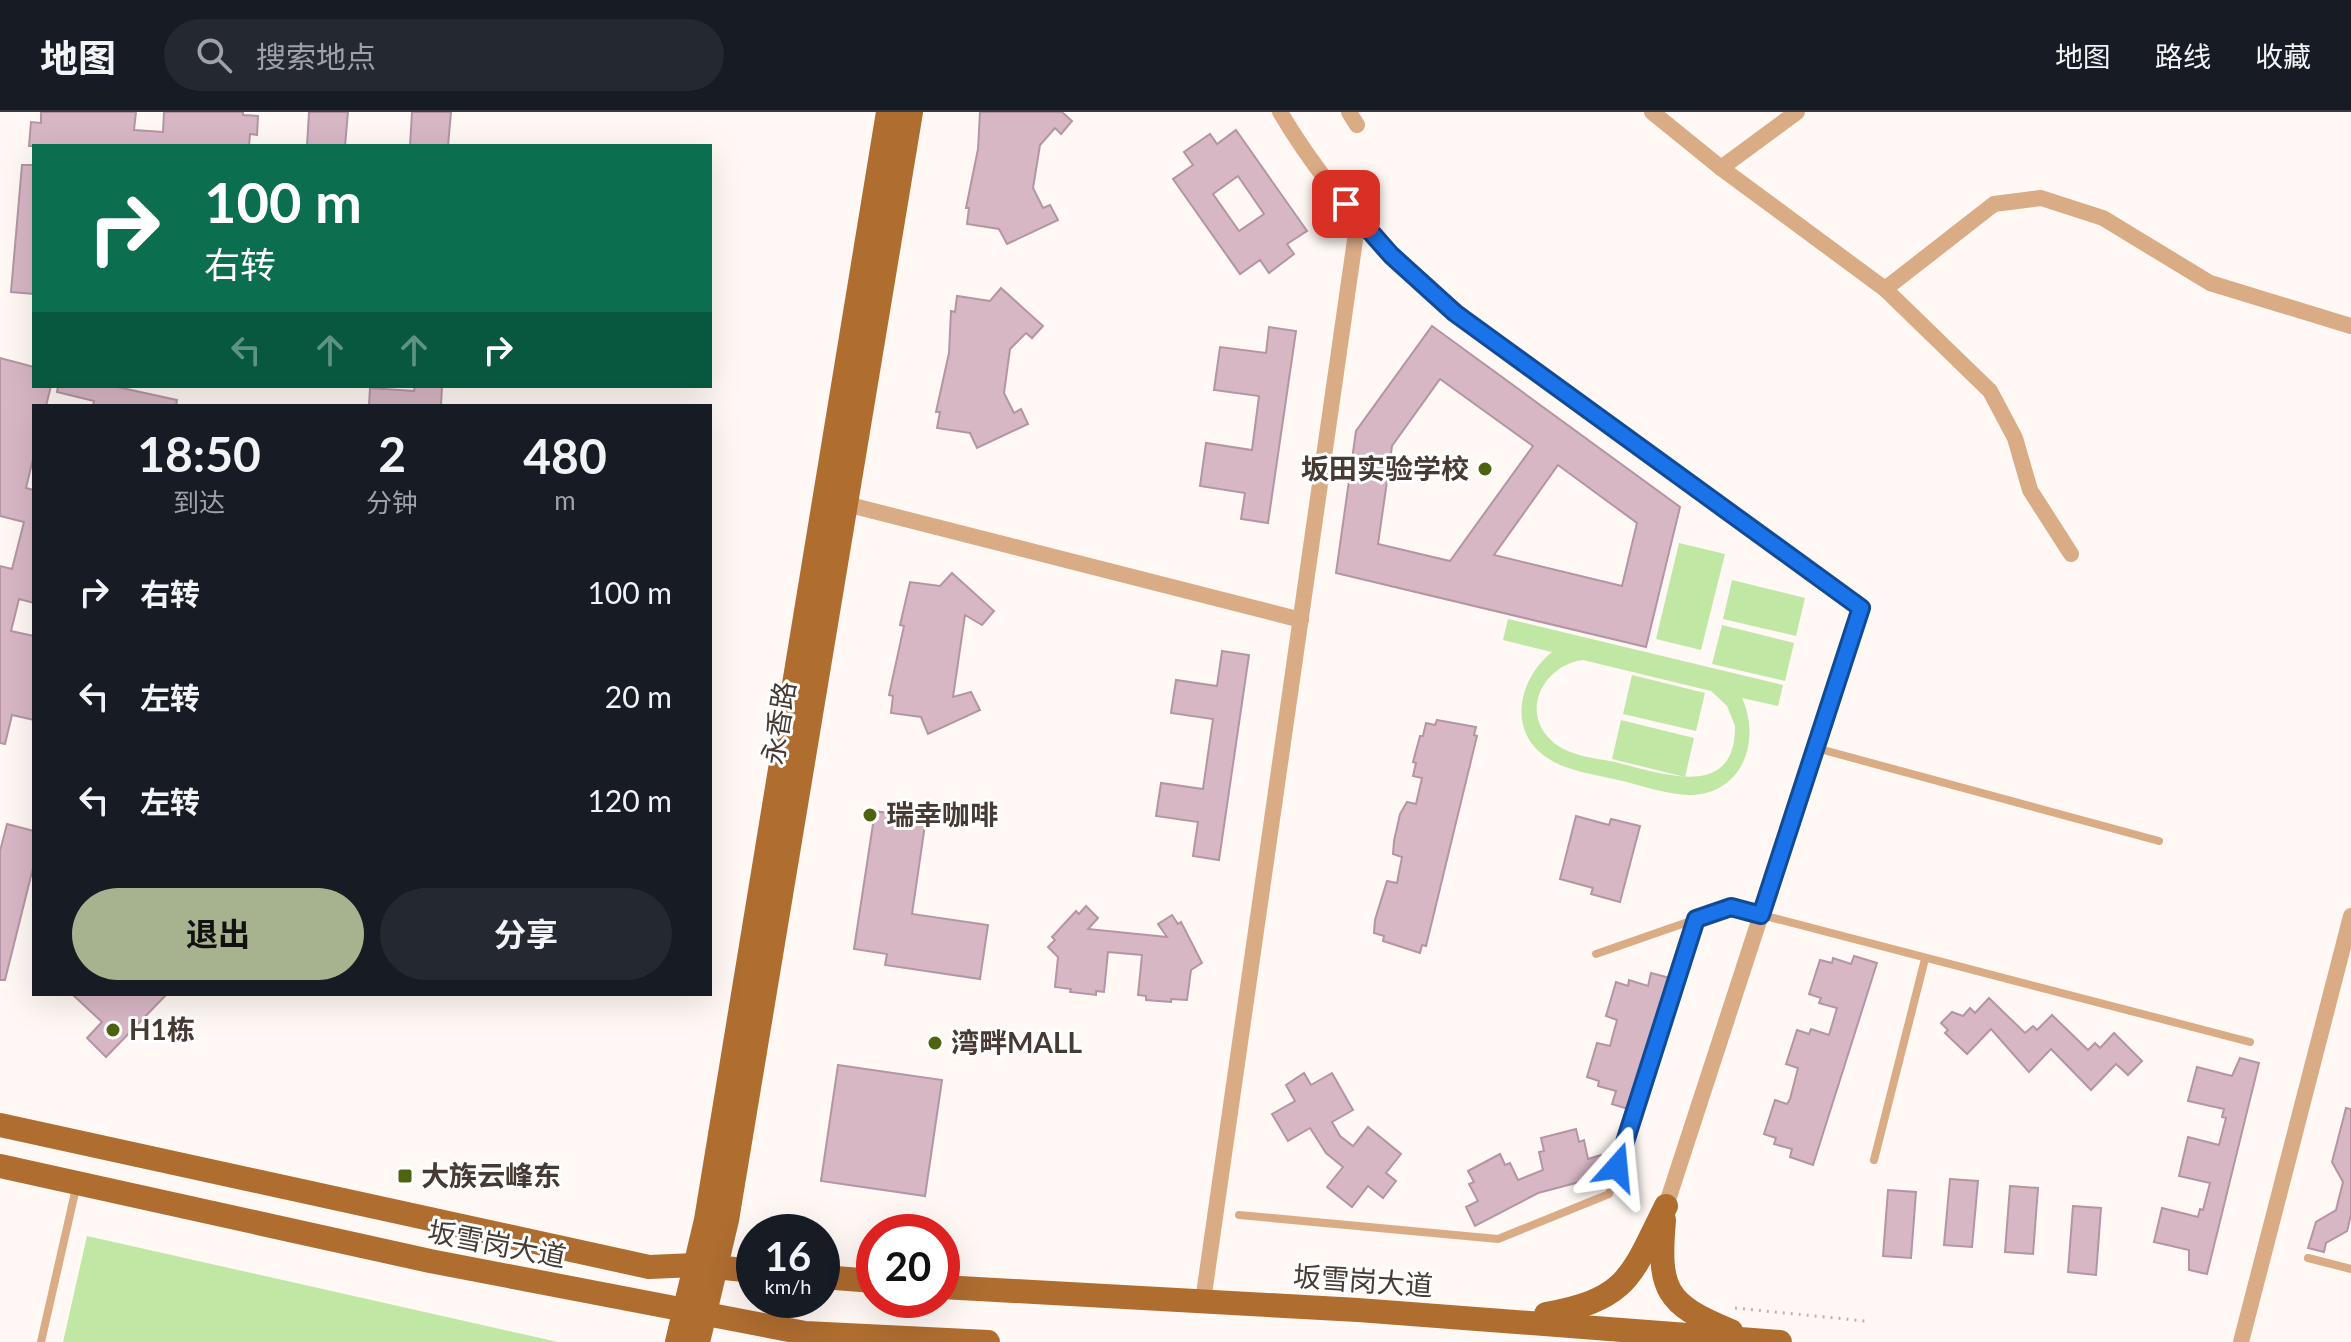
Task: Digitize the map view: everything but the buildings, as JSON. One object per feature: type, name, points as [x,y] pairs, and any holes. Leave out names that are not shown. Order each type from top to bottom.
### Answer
[{"type":"main road","name":"永香路","points":[[706,1266],[709,1205],[888,112]]},
{"type":"main road","name":"永香路","points":[[677,1342],[694,1313],[706,1266],[727,1220],[911,112]]},
{"type":"main road","name":"坂雪岗大道","points":[[0,1125],[649,1267],[736,1269]]},
{"type":"main road","name":"坂雪岗大道","points":[[0,1166],[430,1261],[805,1333],[988,1342]]},
{"type":"main road","points":[[1510,1321],[1581,1308],[1607,1297],[1635,1267],[1666,1206]]},
{"type":"main road","points":[[1666,1206],[1661,1261],[1670,1291],[1691,1313],[1753,1340]]},
{"type":"main road","name":"坂雪岗大道","points":[[960,1288],[1510,1321],[1780,1342]]},
{"type":"main road","name":"永香路","points":[[694,1313],[698,1342]]},
{"type":"street","points":[[1280,112],[1358,219],[1455,313],[1861,608],[1666,1206]]},
{"type":"street","points":[[1652,112],[1721,168],[1885,289],[1990,391],[2015,438],[2030,490],[2071,554]]},
{"type":"street","points":[[1721,168],[1797,112]]},
{"type":"street","points":[[1885,289],[1994,204],[2041,198],[2103,218],[2210,283],[2351,326]]},
{"type":"street","points":[[1203,1301],[1358,219]]},
{"type":"street","points":[[846,504],[1301,620]]},
{"type":"street","points":[[2241,1342],[2351,916]]},
{"type":"lane","points":[[1815,747],[2159,841]]},
{"type":"lane","points":[[1596,954],[1731,907],[2250,1042]]},
{"type":"lane","points":[[1239,1215],[1498,1239],[1609,1194],[1696,919]]},
{"type":"lane","points":[[1874,1160],[1925,959]]},
{"type":"lane","points":[[41,1342],[77,1183]]},
{"type":"lane","points":[[2308,1258],[2351,1269]]},
{"type":"path","points":[[1735,1308],[1865,1321]]},
{"type":"green space","points":[[1679,543],[1725,554],[1701,650],[1656,639]]},
{"type":"green space","points":[[1732,580],[1805,598],[1796,636],[1723,619]]},
{"type":"green space","points":[[1508,619],[1783,685],[1778,706],[1742,698],[1749,730],[1748,746],[1735,775],[1709,792],[1690,795],[1672,793],[1569,768],[1539,751],[1528,738],[1522,708],[1530,678],[1552,652],[1503,640]],"holes":[[[1583,660],[1711,691],[1727,706],[1735,726],[1732,750],[1723,765],[1709,774],[1692,777],[1653,772],[1574,753],[1552,741],[1542,729],[1537,716],[1540,691],[1547,680],[1569,664]]]},
{"type":"green space","points":[[1722,625],[1794,643],[1785,681],[1712,664]]},
{"type":"green space","points":[[1632,675],[1705,693],[1696,731],[1623,714]]},
{"type":"green space","points":[[1621,720],[1694,738],[1685,777],[1612,759]]},
{"type":"green space","points":[[87,1236],[558,1342],[63,1342]]},
{"type":"place","name":"坂田实验学校","points":[[1485,469]]},
{"type":"place","name":"瑞幸咖啡","points":[[870,815]]},
{"type":"place","name":"H1栋","points":[[113,1030]]},
{"type":"place","name":"湾畔MALL","points":[[935,1043]]},
{"type":"place","name":"大族云峰东","points":[[405,1176]]},
{"type":"route","points":[[1346,204],[1391,255],[1455,313],[1861,608],[1761,915],[1731,907],[1696,919],[1617,1167]]}]
